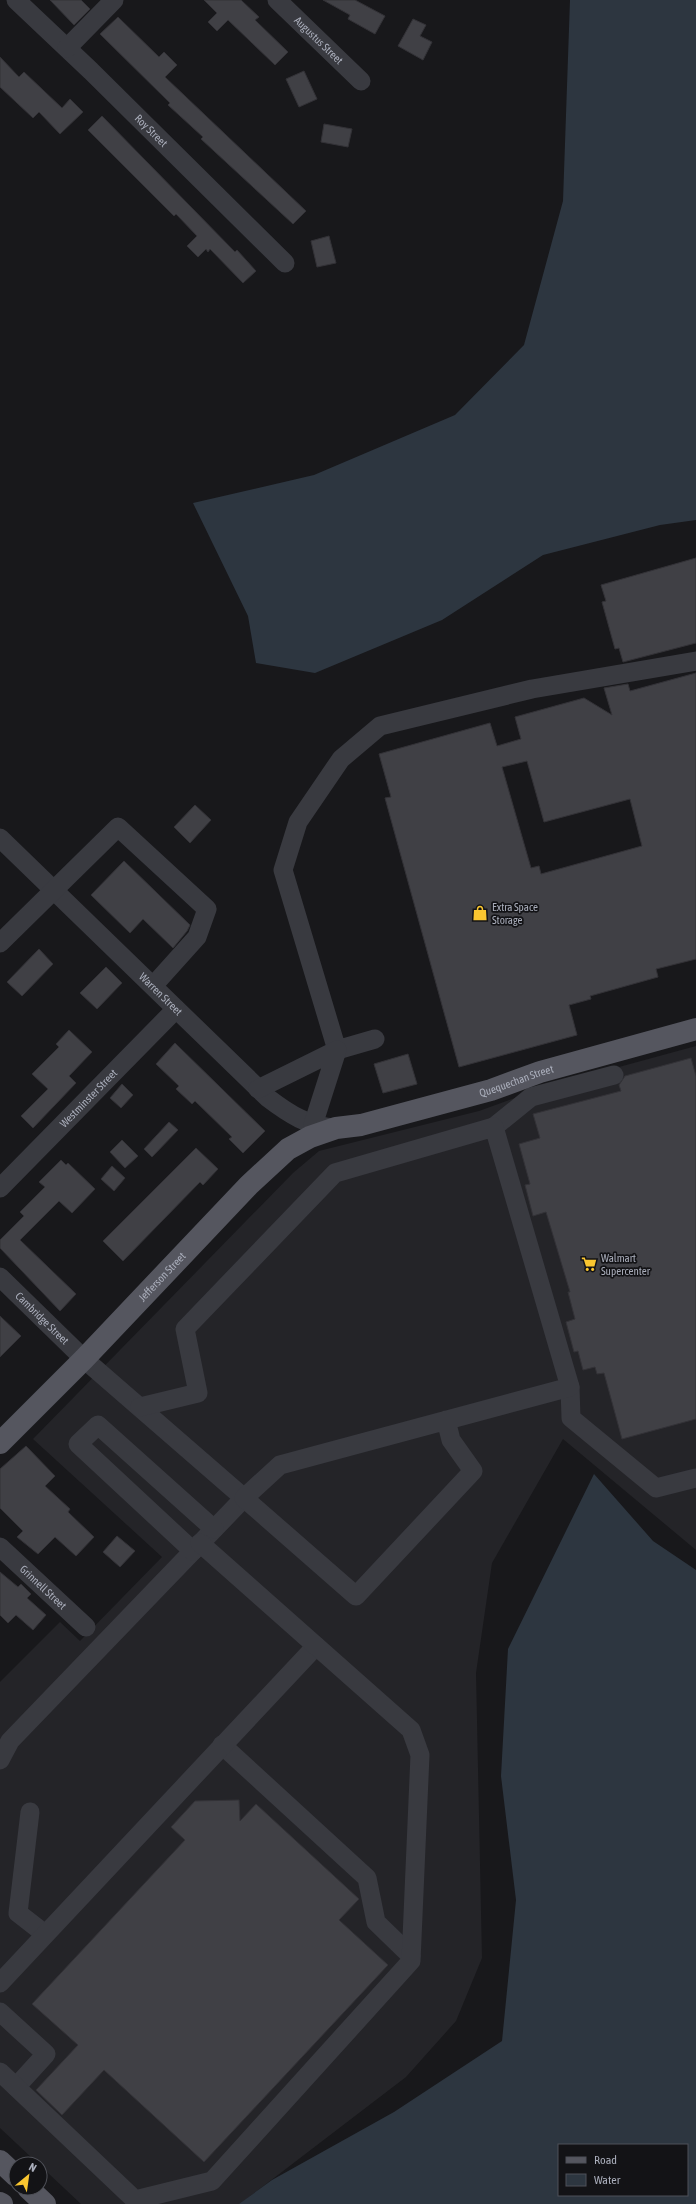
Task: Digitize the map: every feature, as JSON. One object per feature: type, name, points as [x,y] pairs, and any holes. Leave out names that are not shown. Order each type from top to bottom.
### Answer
[{"type":"main road","name":"Quequechan Street","points":[[336,1128],[361,1125],[491,1090],[540,1072],[696,1029]]},
{"type":"main road","name":"Jefferson Street","points":[[0,1442],[84,1359],[269,1166],[298,1142],[336,1128]]},
{"type":"main road","points":[[0,2161],[8,2168]]},
{"type":"main road","points":[[36,2196],[45,2204]]},
{"type":"street","name":"Roy Street","points":[[16,0],[67,48],[285,263]]},
{"type":"street","points":[[67,48],[114,0]]},
{"type":"street","name":"Augustus Street","points":[[277,0],[361,81]]},
{"type":"street","points":[[313,1125],[337,1050],[283,870],[298,822],[341,759],[380,726],[532,689],[696,662]]},
{"type":"street","points":[[0,944],[118,827],[207,909],[197,937],[153,986]]},
{"type":"street","name":"Warren Street","points":[[0,838],[258,1089],[285,1110],[313,1125],[336,1128]]},
{"type":"street","name":"Westminster Street","points":[[0,1188],[176,1009]]},
{"type":"street","points":[[258,1089],[337,1050],[375,1039]]},
{"type":"street","points":[[140,1407],[198,1393],[186,1329],[335,1173],[494,1127],[531,1097],[614,1075]]},
{"type":"street","points":[[494,1127],[570,1387],[571,1418],[656,1488],[696,1478]]},
{"type":"street","name":"Cambridge Street","points":[[0,1277],[84,1359],[356,1596],[473,1471],[451,1440],[446,1420]]},
{"type":"street","points":[[0,1760],[5,1738],[197,1547],[244,1498],[280,1465],[570,1387]]},
{"type":"street","points":[[0,2072],[135,2200],[212,2181],[411,1961],[420,1755],[411,1730],[316,1646],[197,1547],[78,1444],[98,1425],[214,1529]]},
{"type":"street","name":"Grinnell Street","points":[[0,1547],[86,1627]]},
{"type":"street","points":[[0,1983],[44,1934],[316,1646]]},
{"type":"street","points":[[222,1745],[367,1878],[376,1922],[411,1956]]},
{"type":"street","points":[[30,1812],[18,1913],[44,1934]]},
{"type":"street","points":[[0,2012],[46,2054],[16,2087]]},
{"type":"shaded area","points":[[696,1046],[696,1550],[563,1439],[492,1563],[476,1673],[482,1958],[456,2021],[406,2077],[240,2204],[81,2204],[48,2173],[48,2156],[30,2156],[0,2128],[0,1682],[60,1622],[80,1641],[162,1557],[33,1439],[293,1173],[319,1151],[479,1111],[542,1088]]},
{"type":"water","points":[[570,0],[696,0],[696,520],[660,525],[543,555],[442,620],[315,673],[256,663],[248,616],[193,503],[314,475],[455,415],[524,345],[563,201]]},
{"type":"water","points":[[594,1474],[653,1541],[696,1570],[696,2204],[239,2204],[272,2180],[394,2112],[502,2041],[516,1900],[501,1776],[508,1649]]},
{"type":"building","points":[[50,0],[81,0],[90,9],[74,25]]},
{"type":"building","points":[[204,0],[241,0],[259,17],[255,20],[288,52],[275,65],[228,20],[217,31],[208,22],[217,13]]},
{"type":"building","points":[[323,0],[355,0],[385,16],[375,34],[348,19],[350,15]]},
{"type":"building","points":[[118,17],[159,57],[164,52],[177,65],[165,77],[306,211],[293,224],[201,139],[203,137],[168,105],[170,103],[100,34]]},
{"type":"building","points":[[413,19],[426,25],[420,36],[432,42],[423,60],[398,46]]},
{"type":"building","points":[[0,57],[19,77],[24,72],[62,108],[70,99],[83,112],[60,134],[39,112],[33,118],[0,87]]},
{"type":"building","points":[[304,71],[317,99],[299,107],[286,79]]},
{"type":"building","points":[[102,116],[235,252],[237,250],[256,271],[243,283],[210,249],[208,252],[206,249],[198,257],[187,246],[197,236],[176,214],[174,216],[88,130]]},
{"type":"building","points":[[324,124],[352,129],[348,147],[321,142]]},
{"type":"building","points":[[329,236],[336,263],[317,267],[311,241]]},
{"type":"building","points":[[696,558],[696,643],[623,662],[619,648],[615,649],[602,602],[606,601],[601,585]]},
{"type":"building","points":[[696,673],[696,959],[656,969],[658,977],[590,996],[591,999],[569,1005],[577,1035],[459,1067],[385,798],[391,797],[379,754],[490,723],[497,746],[521,739],[515,717],[584,698],[612,715],[604,688],[628,684],[630,691]],"holes":[[[527,761],[544,822],[630,799],[642,846],[541,874],[539,866],[531,868],[502,767]]]},
{"type":"building","points":[[195,805],[211,820],[190,843],[174,827]]},
{"type":"building","points":[[124,861],[190,925],[173,948],[143,919],[130,933],[91,895]]},
{"type":"building","points":[[39,949],[53,964],[22,996],[7,982]]},
{"type":"building","points":[[106,967],[122,983],[97,1009],[80,993]]},
{"type":"building","points":[[69,1030],[92,1052],[69,1076],[76,1083],[33,1128],[21,1116],[48,1089],[32,1074],[59,1047],[56,1044]]},
{"type":"building","points":[[175,1043],[265,1131],[243,1153],[229,1139],[232,1137],[195,1101],[192,1104],[176,1089],[179,1086],[156,1064]]},
{"type":"building","points":[[408,1054],[417,1084],[383,1093],[374,1064]]},
{"type":"building","points":[[691,1058],[696,1076],[696,1419],[622,1439],[604,1373],[597,1374],[595,1367],[583,1370],[578,1351],[574,1352],[566,1322],[575,1319],[568,1292],[570,1292],[546,1212],[533,1216],[525,1185],[530,1184],[519,1144],[540,1138],[533,1114],[621,1091],[619,1085],[625,1076]]},
{"type":"building","points":[[122,1084],[133,1095],[121,1108],[110,1098]]},
{"type":"building","points":[[169,1122],[178,1130],[152,1157],[144,1149]]},
{"type":"building","points":[[122,1140],[138,1156],[125,1168],[110,1152]]},
{"type":"building","points":[[196,1148],[218,1169],[203,1185],[200,1182],[123,1261],[103,1241]]},
{"type":"building","points":[[61,1160],[66,1165],[68,1163],[95,1189],[72,1213],[59,1201],[20,1240],[76,1294],[60,1311],[0,1248],[0,1240],[24,1216],[20,1212],[45,1187],[39,1182]]},
{"type":"building","points":[[112,1166],[125,1178],[114,1191],[101,1179]]},
{"type":"building","points":[[0,1316],[21,1336],[0,1357]]},
{"type":"building","points":[[26,1446],[55,1476],[45,1486],[70,1509],[68,1512],[94,1537],[76,1556],[55,1537],[38,1554],[17,1537],[23,1531],[0,1508],[0,1469]]},
{"type":"building","points":[[117,1536],[135,1551],[120,1567],[103,1552]]},
{"type":"building","points":[[0,1572],[18,1587],[21,1584],[31,1594],[27,1598],[46,1615],[33,1630],[16,1615],[8,1623],[0,1615]]},
{"type":"building","points":[[239,1800],[240,1821],[256,1804],[359,1899],[339,1920],[388,1965],[204,2162],[104,2070],[62,2115],[36,2090],[78,2045],[32,2004],[185,1840],[171,1827],[195,1801]]},
{"type":"place","name":"Extra Space Storage","points":[[480,913]]},
{"type":"place","name":"Walmart Supercenter","points":[[589,1264]]}]
